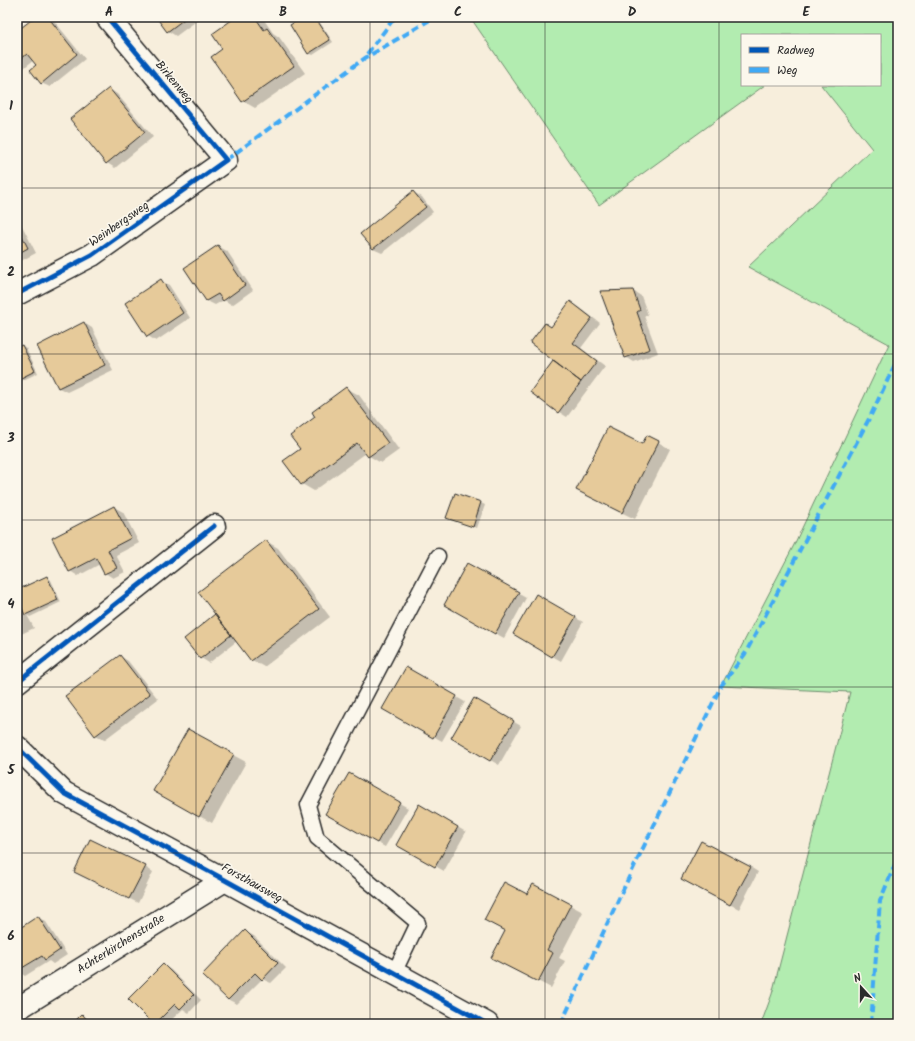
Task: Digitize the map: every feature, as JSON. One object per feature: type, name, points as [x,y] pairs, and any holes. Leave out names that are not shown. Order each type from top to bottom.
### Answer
[{"type":"street","name":"Birkenweg","points":[[107,17],[226,160]]},
{"type":"street","name":"Weinbergsweg","points":[[17,294],[92,255],[226,160]]},
{"type":"street","points":[[17,682],[214,526]]},
{"type":"street","name":"Forsthausweg","points":[[17,747],[64,793],[486,1024]]},
{"type":"street","name":"Achterkirchenstraße","points":[[17,1009],[225,880]]},
{"type":"lane","points":[[394,973],[418,923],[317,838],[308,805],[438,556]]},
{"type":"green space","points":[[470,17],[898,17],[898,1024],[761,1024],[772,994],[850,692],[721,686],[794,545],[889,344],[748,267],[872,149],[822,86],[881,86],[881,34],[741,34],[741,86],[764,86],[599,205]]},
{"type":"building","points":[[35,17],[48,17],[77,54],[41,84],[30,70],[36,65],[27,54],[17,62],[17,31]]},
{"type":"building","points":[[156,17],[187,17],[167,32]]},
{"type":"building","points":[[236,17],[255,17],[264,30],[267,28],[294,66],[242,102],[211,57],[222,49],[212,34]]},
{"type":"building","points":[[303,17],[315,17],[330,40],[308,54],[290,25]]},
{"type":"building","points":[[109,88],[145,132],[106,164],[70,119]]},
{"type":"building","points":[[413,191],[426,207],[373,249],[360,234]]},
{"type":"building","points":[[17,226],[28,248],[17,254]]},
{"type":"building","points":[[218,245],[245,285],[223,301],[218,294],[206,301],[184,268]]},
{"type":"building","points":[[161,279],[183,313],[147,337],[125,303]]},
{"type":"building","points":[[633,290],[640,310],[637,312],[650,349],[625,358],[600,291]]},
{"type":"building","points":[[570,301],[592,318],[573,343],[597,361],[581,382],[530,343],[545,323],[551,327]]},
{"type":"building","points":[[84,322],[105,365],[58,388],[37,346]]},
{"type":"building","points":[[22,345],[35,371],[17,380],[17,347]]},
{"type":"building","points":[[553,361],[581,382],[558,413],[530,392]]},
{"type":"building","points":[[346,387],[388,443],[368,457],[357,443],[301,485],[283,461],[300,449],[290,436],[315,417],[312,412]]},
{"type":"building","points":[[608,427],[642,444],[647,435],[659,441],[622,513],[576,490]]},
{"type":"building","points":[[455,493],[481,502],[473,527],[446,518]]},
{"type":"building","points":[[114,506],[131,538],[108,550],[117,568],[104,574],[96,558],[69,572],[52,538]]},
{"type":"building","points":[[266,540],[319,609],[251,661],[198,592]]},
{"type":"building","points":[[467,563],[519,592],[495,634],[444,605]]},
{"type":"building","points":[[47,576],[58,600],[25,615],[17,597],[17,590]]},
{"type":"building","points":[[536,594],[576,617],[552,657],[513,634]]},
{"type":"building","points":[[215,614],[231,635],[200,659],[184,639]]},
{"type":"building","points":[[120,655],[150,694],[95,736],[65,696]]},
{"type":"building","points":[[406,667],[457,696],[433,738],[382,709]]},
{"type":"building","points":[[474,698],[514,721],[490,761],[451,738]]},
{"type":"building","points":[[188,729],[234,754],[199,817],[153,791]]},
{"type":"building","points":[[349,773],[400,802],[377,843],[325,814]]},
{"type":"building","points":[[419,804],[458,827],[435,867],[396,845]]},
{"type":"building","points":[[90,839],[146,866],[129,899],[74,872]]},
{"type":"building","points":[[701,841],[751,867],[730,905],[681,879]]},
{"type":"building","points":[[504,882],[527,894],[533,884],[571,904],[547,950],[553,953],[538,982],[491,958],[505,931],[484,920]]},
{"type":"building","points":[[38,916],[60,950],[45,960],[42,956],[17,971],[17,930]]},
{"type":"building","points":[[245,930],[278,963],[262,980],[255,973],[228,1000],[202,975]]},
{"type":"building","points":[[163,964],[194,995],[180,1009],[175,1004],[155,1024],[153,1024],[128,999]]},
{"type":"building","points":[[82,1014],[91,1024],[72,1024]]},
{"type":"marked path","points":[[367,54],[395,17]]},
{"type":"marked path","points":[[226,160],[365,58],[435,17]]},
{"type":"marked path","points":[[561,1024],[620,896],[721,686],[745,654],[871,415],[898,358]]},
{"type":"marked path","points":[[871,1024],[880,901],[898,857]]},
{"type":"cycle path","points":[[17,294],[92,255],[226,160],[107,17]]},
{"type":"cycle path","points":[[17,682],[214,526]]},
{"type":"cycle path","points":[[17,747],[64,793],[487,1024]]}]
